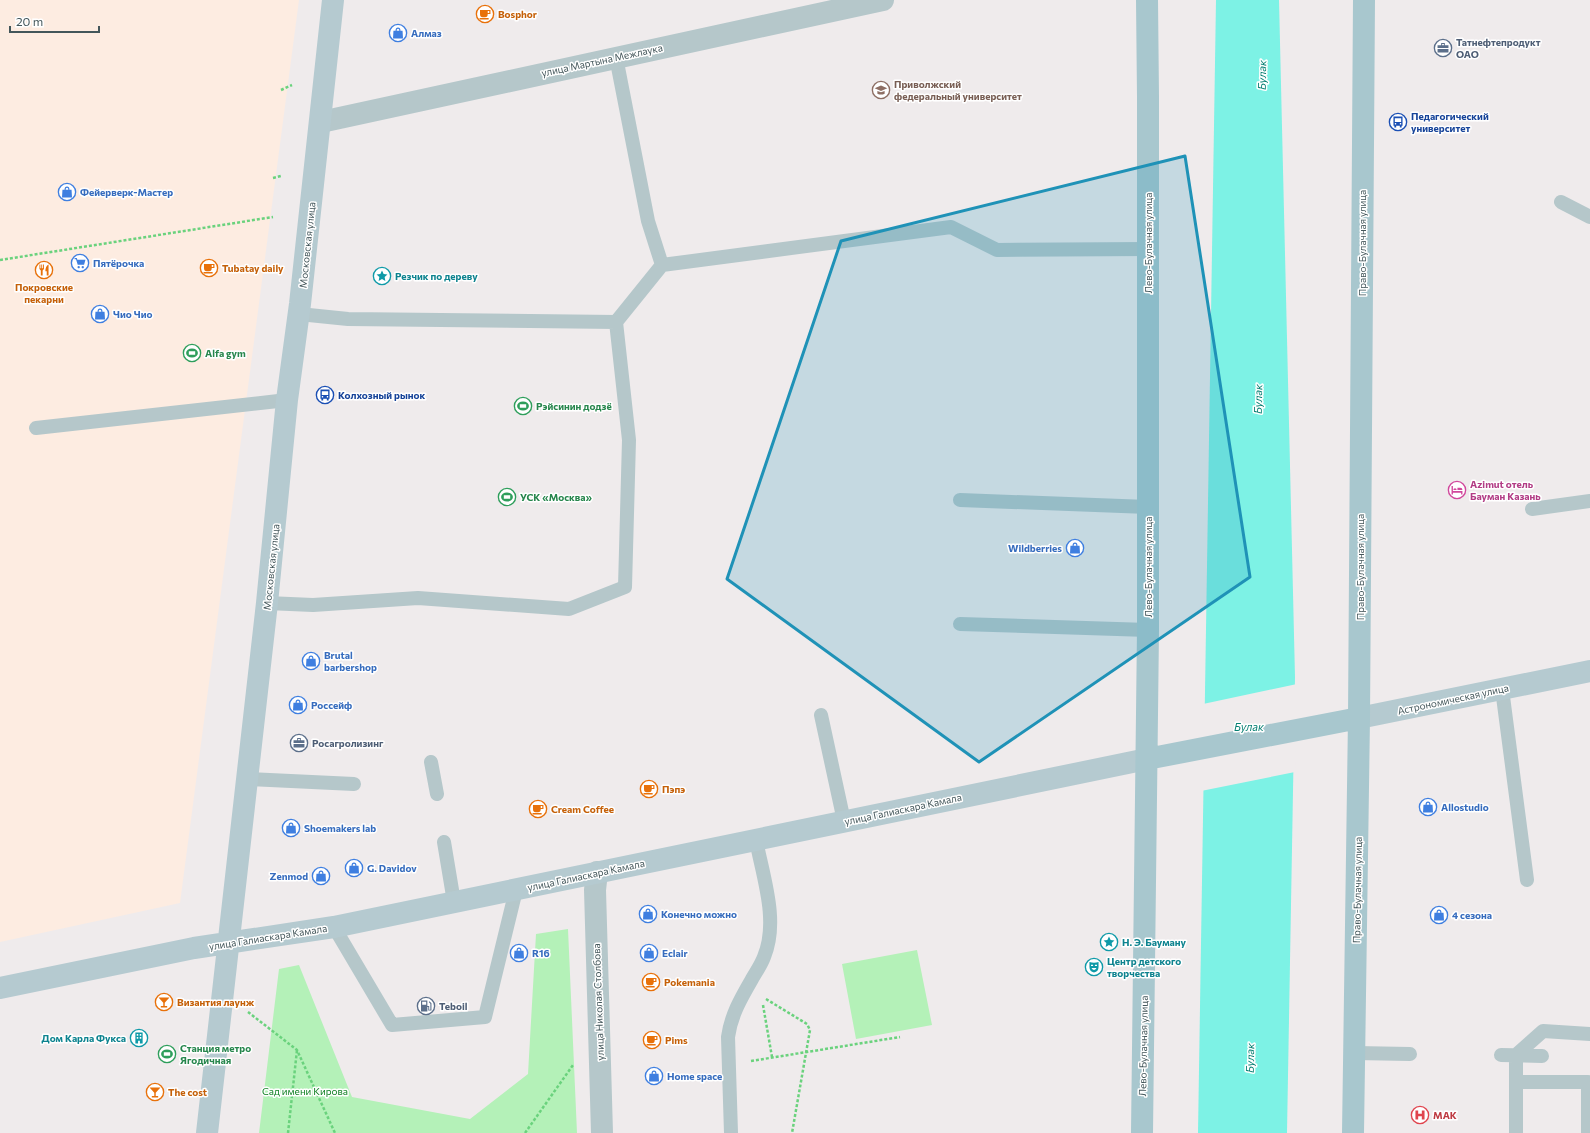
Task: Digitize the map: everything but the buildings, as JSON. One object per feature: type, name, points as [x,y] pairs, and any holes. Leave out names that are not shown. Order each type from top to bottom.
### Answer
[{"type":"main road","name":"Лево-Булачная улица","points":[[1142,1133],[1148,630],[1147,0]]},
{"type":"main road","name":"Право-Булачная улица","points":[[1354,1133],[1359,718],[1364,0]]},
{"type":"main road","name":"Астрономическая улица","points":[[1170,754],[1359,718]]},
{"type":"main road","name":"улица Галиаскара Камала","points":[[1147,759],[1170,754]]},
{"type":"street","name":"Московская улица","points":[[207,1133],[267,603],[287,400],[299,314],[321,122],[333,0]]},
{"type":"street","name":"улица Мартына Межлаука","points":[[321,122],[872,1]]},
{"type":"street","name":"Астрономическая улица","points":[[1359,718],[1590,671]]},
{"type":"street","name":"улица Галиаскара Камала","points":[[0,988],[228,942],[334,927],[1147,759]]},
{"type":"street","name":"улица Николая Столбова","points":[[597,872],[595,890],[602,1133]]},
{"type":"lane","points":[[616,57],[648,220],[662,265]]},
{"type":"lane","points":[[1562,202],[1590,217]]},
{"type":"lane","points":[[267,603],[313,606],[418,598],[569,609],[625,587],[630,440],[616,322],[662,265],[951,227],[997,250],[1148,249]]},
{"type":"lane","points":[[299,314],[348,319],[616,322]]},
{"type":"lane","points":[[36,428],[287,400]]},
{"type":"lane","points":[[960,500],[1148,507]]},
{"type":"lane","points":[[1532,509],[1590,501]]},
{"type":"lane","points":[[960,624],[1148,630]]},
{"type":"lane","points":[[1502,689],[1527,880]]},
{"type":"lane","points":[[821,715],[844,822]]},
{"type":"lane","points":[[431,762],[437,794]]},
{"type":"lane","points":[[247,779],[354,784]]},
{"type":"lane","points":[[731,1133],[728,1037],[733,1013],[739,1000],[764,959],[770,935],[770,913],[756,840]]},
{"type":"lane","points":[[444,842],[454,902]]},
{"type":"lane","points":[[334,927],[392,1025],[485,1017],[516,890]]},
{"type":"lane","points":[[1516,1133],[1516,1055],[1543,1030],[1590,1034]]},
{"type":"lane","points":[[1354,1053],[1410,1054]]},
{"type":"lane","points":[[1501,1055],[1542,1056]]},
{"type":"lane","points":[[1517,1082],[1588,1082],[1588,1133]]},
{"type":"path","points":[[282,90],[292,85]]},
{"type":"path","points":[[273,178],[281,176]]},
{"type":"path","points":[[0,260],[273,217]]},
{"type":"path","points":[[772,1058],[762,997],[807,1024],[810,1034],[792,1133]]},
{"type":"path","points":[[248,1011],[297,1050],[335,1133]]},
{"type":"path","points":[[729,1064],[900,1037]]},
{"type":"path","points":[[288,1133],[297,1050]]},
{"type":"path","points":[[526,1133],[575,1063]]},
{"type":"highlighted area","points":[[1185,156],[1250,577],[979,762],[727,579],[841,241]]},
{"type":"shaded area","points":[[0,0],[299,0],[180,903],[0,942]]},
{"type":"green space","name":"Сад имени Кирова","points":[[568,929],[577,1133],[259,1133],[279,969],[299,965],[352,1097],[470,1119],[528,1074],[536,934]]},
{"type":"green space","points":[[917,950],[932,1025],[856,1039],[842,964]]},
{"type":"water","name":"Булак","points":[[1216,0],[1279,0],[1295,677],[1287,1133],[1198,1133]]},
{"type":"pier","points":[[1297,684],[1295,772],[1201,791],[1203,704]]},
{"type":"place","name":"Bosphor","points":[[485,14]]},
{"type":"place","name":"Алмаз","points":[[398,33]]},
{"type":"place","name":"Татнефтепродукт ОАО","points":[[1443,48]]},
{"type":"place","name":"Приволжский федеральный университет","points":[[881,90]]},
{"type":"place","name":"Педагогический университет","points":[[1398,122]]},
{"type":"place","name":"Фейерверк-Мастер","points":[[67,192]]},
{"type":"place","name":"Пятёрочка","points":[[80,263]]},
{"type":"place","name":"Tubatay daily","points":[[209,268]]},
{"type":"place","name":"Покровские пекарни","points":[[44,270]]},
{"type":"place","name":"Резчик по дереву","points":[[382,276]]},
{"type":"place","name":"Чио Чио","points":[[100,314]]},
{"type":"place","name":"Alfa gym","points":[[192,353]]},
{"type":"place","name":"Колхозный рынок","points":[[325,395]]},
{"type":"place","name":"Рэйсинин додзё","points":[[523,406]]},
{"type":"place","name":"Azimut отель Бауман Казань","points":[[1457,490]]},
{"type":"place","name":"УСК «Москва»","points":[[507,497]]},
{"type":"place","name":"Wildberries","points":[[1075,548]]},
{"type":"place","name":"Brutal barbershop","points":[[311,661]]},
{"type":"place","name":"Россейф","points":[[298,705]]},
{"type":"place","name":"Росагролизинг","points":[[299,743]]},
{"type":"place","name":"Пэпэ","points":[[649,789]]},
{"type":"place","name":"Allostudio","points":[[1428,807]]},
{"type":"place","name":"Cream Coffee","points":[[538,809]]},
{"type":"place","name":"Shoemakers lab","points":[[291,828]]},
{"type":"place","name":"G. Davidov","points":[[354,868]]},
{"type":"place","name":"Zenmod","points":[[321,876]]},
{"type":"place","name":"Конечно можно","points":[[648,914]]},
{"type":"place","name":"4 сезона","points":[[1439,915]]},
{"type":"place","name":"Н. Э. Бауману","points":[[1109,942]]},
{"type":"place","name":"R16","points":[[519,953]]},
{"type":"place","name":"Eclair","points":[[649,953]]},
{"type":"place","name":"Центр детского творчества","points":[[1094,967]]},
{"type":"place","name":"Pokemania","points":[[651,982]]},
{"type":"place","name":"Византия лаунж","points":[[164,1002]]},
{"type":"place","name":"Teboil","points":[[426,1006]]},
{"type":"place","name":"Дом Карла Фукса","points":[[139,1038]]},
{"type":"place","name":"Pims","points":[[652,1040]]},
{"type":"place","name":"Станция метро Ягодичная","points":[[167,1054]]},
{"type":"place","name":"Home space","points":[[654,1076]]},
{"type":"place","name":"The cost","points":[[155,1092]]},
{"type":"place","name":"МАК","points":[[1420,1115]]}]
